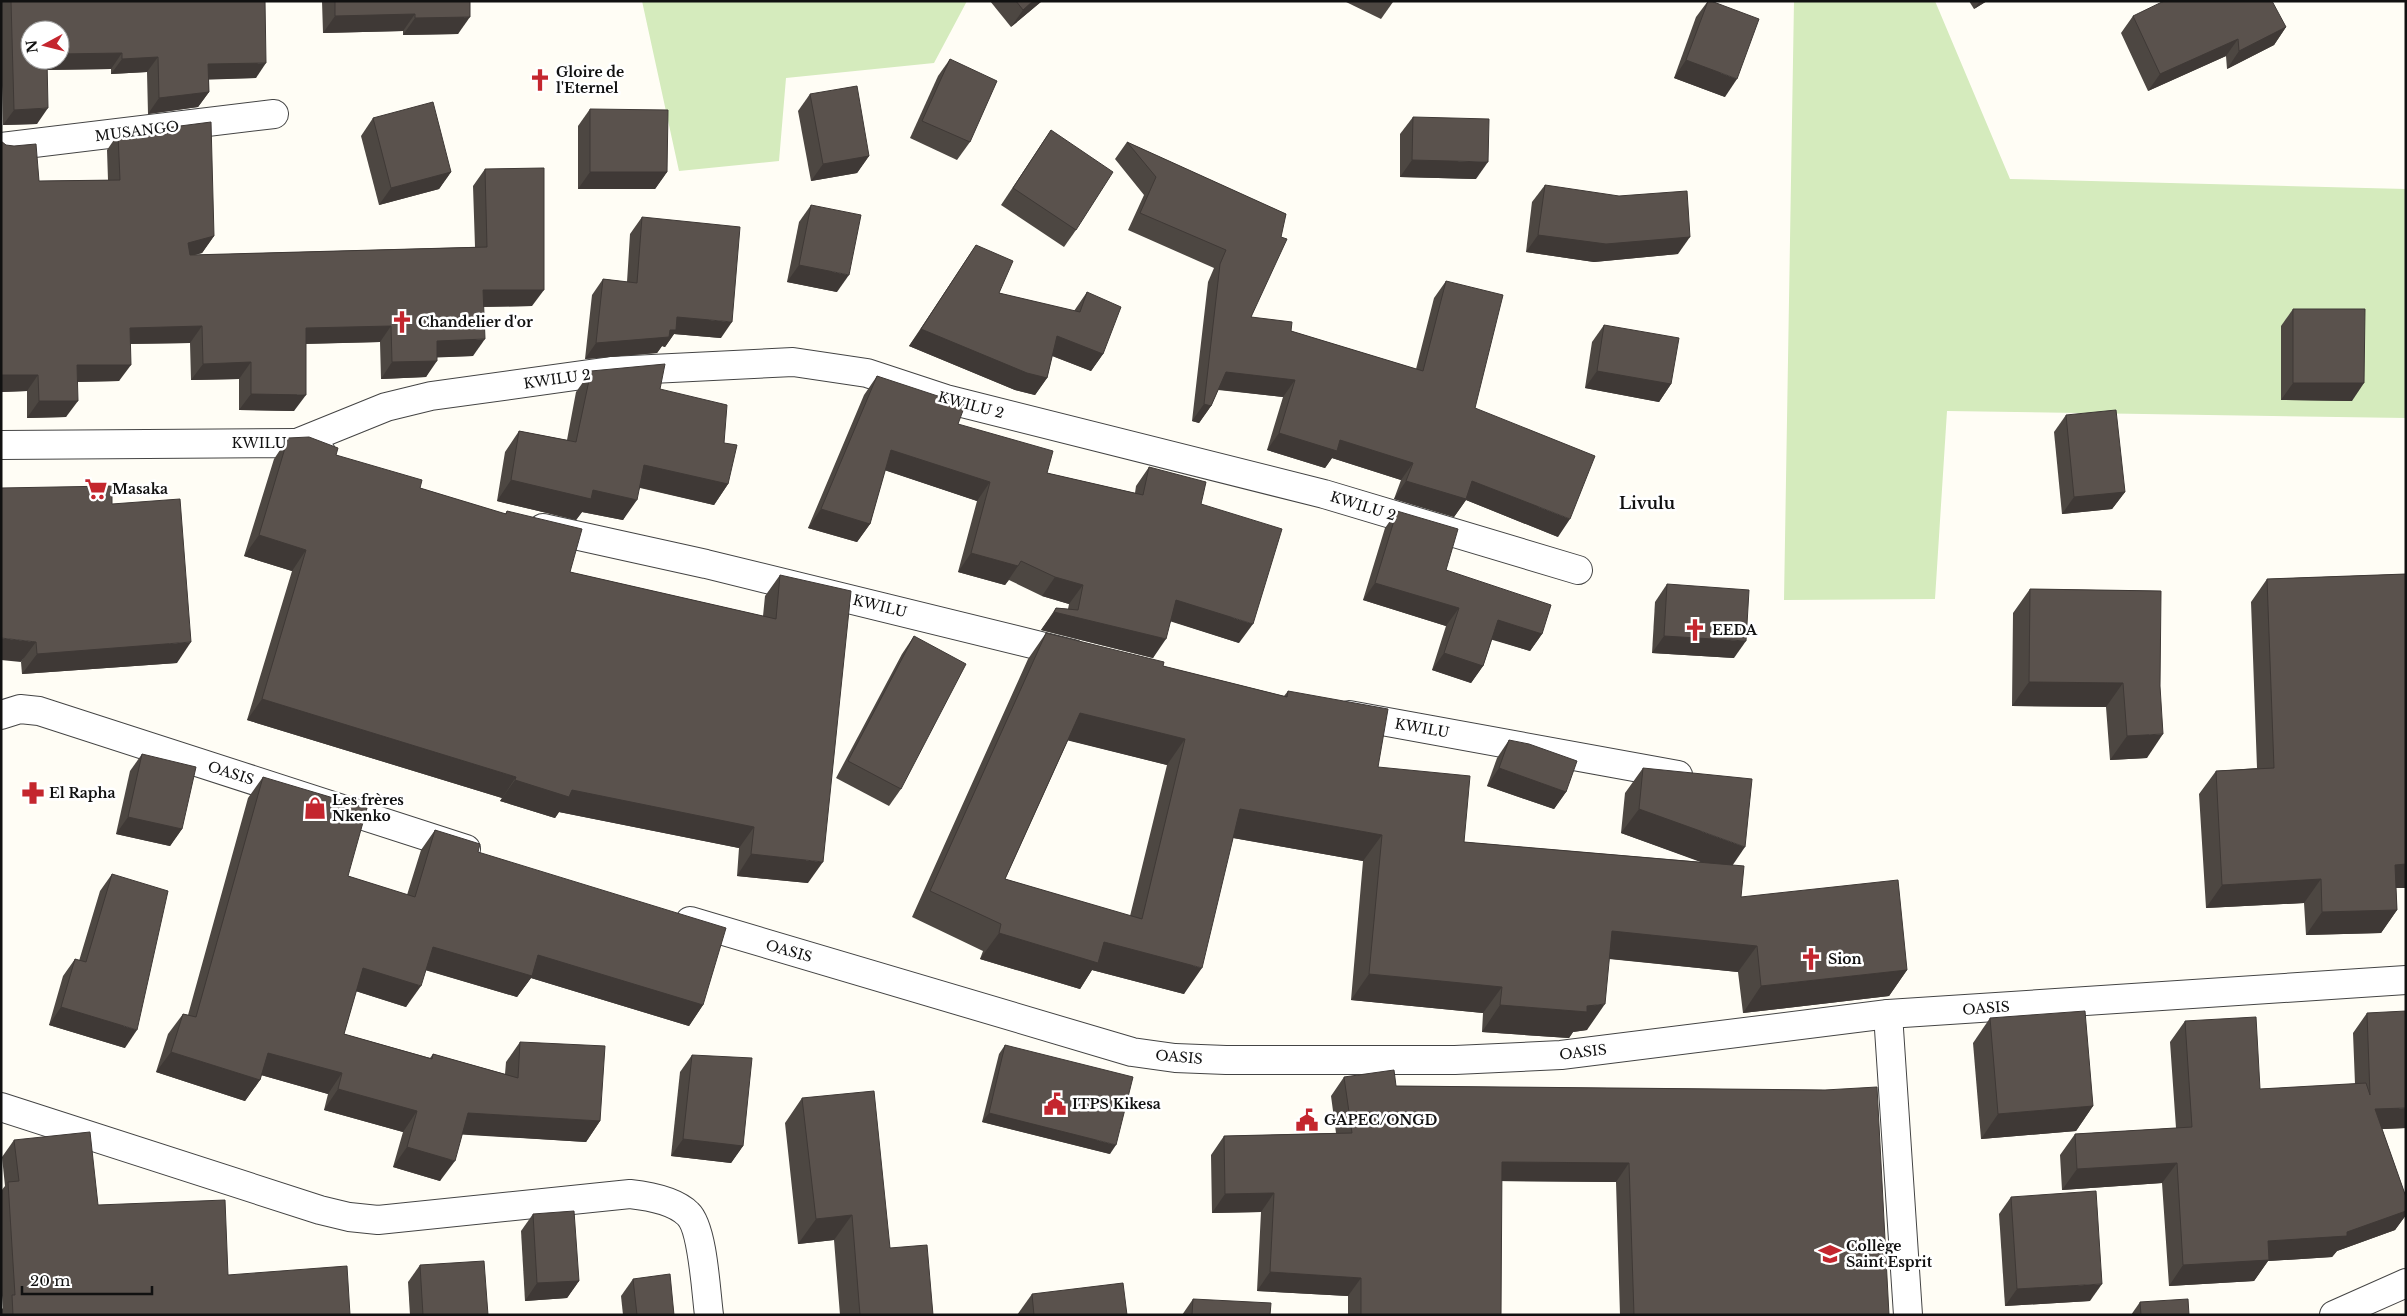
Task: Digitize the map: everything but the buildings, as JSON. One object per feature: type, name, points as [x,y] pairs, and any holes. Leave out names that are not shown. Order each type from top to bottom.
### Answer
[{"type":"street","name":"MUSANGO","points":[[1,147],[274,114]]},
{"type":"street","name":"KWILU 2","points":[[297,443],[386,407],[431,396],[611,371],[793,362],[867,373],[946,399],[1324,494],[1578,570]]},
{"type":"street","name":"KWILU","points":[[1,445],[297,443],[342,460]]},
{"type":"street","name":"KWILU","points":[[514,522],[716,566],[1098,660]]},
{"type":"street","name":"OASIS","points":[[1,715],[20,709],[39,711],[492,857]]},
{"type":"street","name":"KWILU","points":[[1328,711],[1705,780]]},
{"type":"street","name":"OASIS","points":[[662,912],[1132,1052],[1176,1058],[1226,1060],[1455,1060],[1560,1055],[1888,1014],[2406,980]]},
{"type":"street","points":[[1888,1014],[1908,1315]]},
{"type":"street","points":[[1,1107],[320,1210],[349,1217],[378,1220],[630,1194],[654,1196],[688,1214],[699,1234],[709,1315]]},
{"type":"street","points":[[2334,1315],[2406,1283]]},
{"type":"green space","points":[[642,1],[967,1],[934,63],[786,78],[779,161],[679,171]]},
{"type":"green space","points":[[1794,1],[1935,1],[2010,179],[2406,189],[2406,418],[1947,411],[1935,599],[1784,600]]},
{"type":"place","name":"Gloire de l'Eternel","points":[[540,80]]},
{"type":"place","name":"Chandelier d'or","points":[[402,322]]},
{"type":"place","name":"Masaka","points":[[96,489]]},
{"type":"place","name":"EEDA","points":[[1695,630]]},
{"type":"place","name":"El Rapha","points":[[33,793]]},
{"type":"place","name":"Les frères Nkenko","points":[[315,808]]},
{"type":"place","name":"Sion","points":[[1811,959]]},
{"type":"place","name":"ITPS Kikesa","points":[[1055,1104]]},
{"type":"place","name":"GAPEC/ONGD","points":[[1307,1120]]},
{"type":"place","name":"Collège Saint Esprit","points":[[1830,1254]]},
{"type":"district","name":"Livulu","points":[[1647,503]]}]
